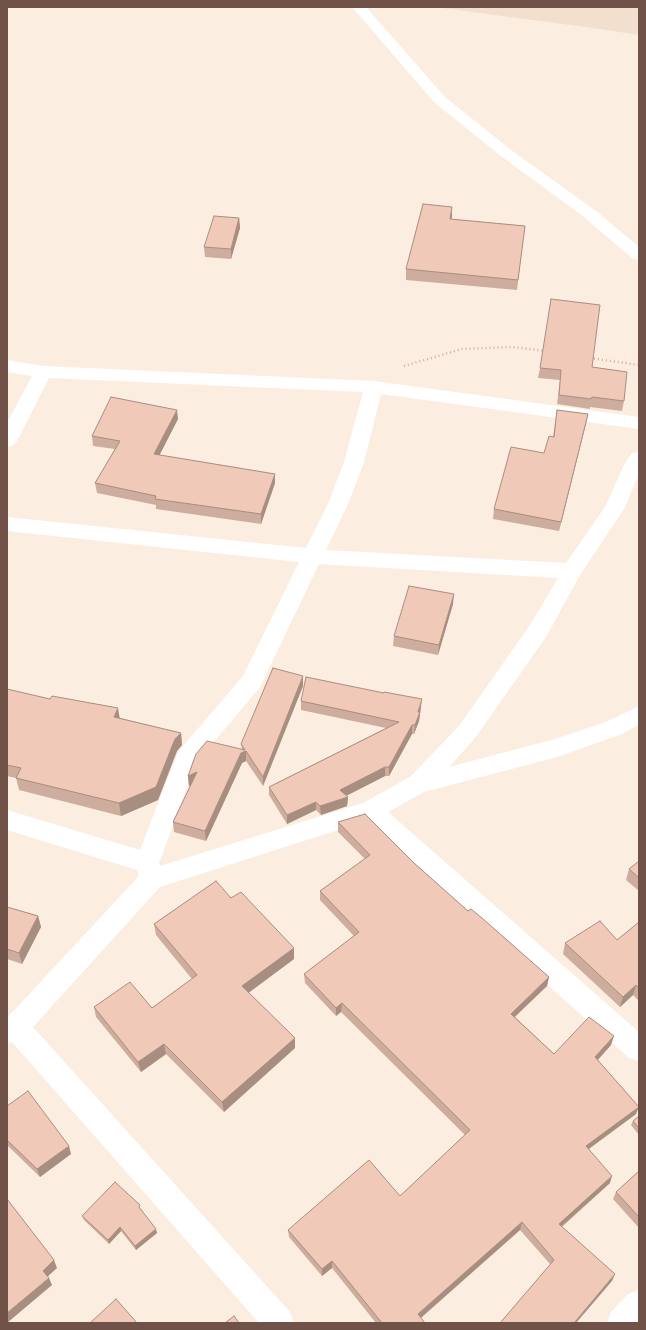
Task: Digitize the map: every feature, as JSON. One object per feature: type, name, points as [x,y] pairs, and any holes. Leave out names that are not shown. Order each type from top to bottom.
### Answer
[{"type":"street","points":[[359,7],[440,100],[506,153],[590,214],[639,255]]},
{"type":"street","points":[[7,366],[43,372],[374,387],[639,423]]},
{"type":"street","points":[[7,441],[43,372]]},
{"type":"street","points":[[279,1323],[12,1030],[150,871],[186,759],[252,681],[311,556],[338,504],[354,462],[374,387]]},
{"type":"street","points":[[418,784],[467,732],[538,630],[572,571],[614,509],[632,468],[639,458]]},
{"type":"street","points":[[7,524],[311,556],[572,571]]},
{"type":"street","points":[[7,820],[150,871],[370,810],[418,784],[556,748],[614,728],[639,715]]},
{"type":"street","points":[[370,810],[639,1049]]},
{"type":"street","points":[[622,1323],[639,1305]]},
{"type":"path","points":[[374,387],[400,367],[462,349],[512,347],[552,352]]},
{"type":"path","points":[[584,357],[639,365]]},
{"type":"shaded area","points":[[435,7],[639,7],[639,35],[600,29]]},
{"type":"building","points":[[423,204],[452,207],[450,219],[525,226],[518,280],[406,269]]},
{"type":"building","points":[[214,216],[239,218],[231,249],[204,247]]},
{"type":"building","points":[[551,299],[600,305],[592,367],[627,372],[624,401],[559,395],[561,370],[540,368]]},
{"type":"building","points":[[111,397],[177,410],[154,454],[275,474],[261,514],[155,499],[156,496],[95,483],[120,441],[92,436]]},
{"type":"building","points":[[557,410],[588,414],[561,522],[494,509],[511,447],[544,453],[549,436],[554,437]]},
{"type":"building","points":[[409,586],[454,594],[439,645],[394,636]]},
{"type":"building","points":[[273,668],[303,676],[263,777],[246,751],[241,753],[205,831],[173,822],[197,772],[188,776],[196,754],[207,741],[245,750],[241,744]]},
{"type":"building","points":[[306,677],[422,699],[418,712],[420,712],[415,725],[412,725],[389,767],[385,767],[340,790],[348,797],[320,806],[316,802],[287,815],[269,787],[399,722],[301,701]]},
{"type":"building","points":[[7,689],[50,699],[52,696],[118,708],[114,717],[181,733],[175,739],[156,787],[119,803],[16,778],[21,768],[7,765]]},
{"type":"building","points":[[365,814],[414,863],[468,911],[471,909],[549,977],[511,1014],[554,1054],[589,1017],[614,1036],[595,1057],[639,1107],[586,1146],[612,1176],[559,1224],[615,1274],[574,1323],[500,1323],[554,1260],[522,1222],[418,1314],[425,1323],[382,1323],[332,1261],[322,1269],[288,1230],[369,1160],[400,1196],[470,1130],[342,1003],[336,1008],[304,974],[359,932],[320,891],[370,855],[338,822]]},
{"type":"building","points":[[639,861],[639,878],[629,869]]},
{"type":"building","points":[[216,881],[231,898],[241,892],[294,948],[242,986],[295,1038],[222,1102],[164,1044],[138,1062],[94,1007],[130,982],[152,1008],[197,975],[154,924]]},
{"type":"building","points":[[7,907],[38,916],[19,953],[7,949]]},
{"type":"building","points":[[600,921],[617,940],[639,922],[639,988],[636,985],[623,997],[565,943]]},
{"type":"building","points":[[28,1091],[69,1146],[37,1169],[7,1140],[7,1106]]},
{"type":"building","points":[[639,1116],[639,1128],[633,1121]]},
{"type":"building","points":[[639,1171],[639,1217],[616,1192]]},
{"type":"building","points":[[115,1182],[140,1205],[139,1207],[156,1229],[135,1246],[120,1227],[108,1240],[82,1216]]},
{"type":"building","points":[[7,1199],[54,1260],[43,1271],[49,1278],[7,1313]]},
{"type":"building","points":[[116,1299],[137,1323],[90,1323]]},
{"type":"building","points":[[234,1316],[239,1323],[225,1323]]}]
